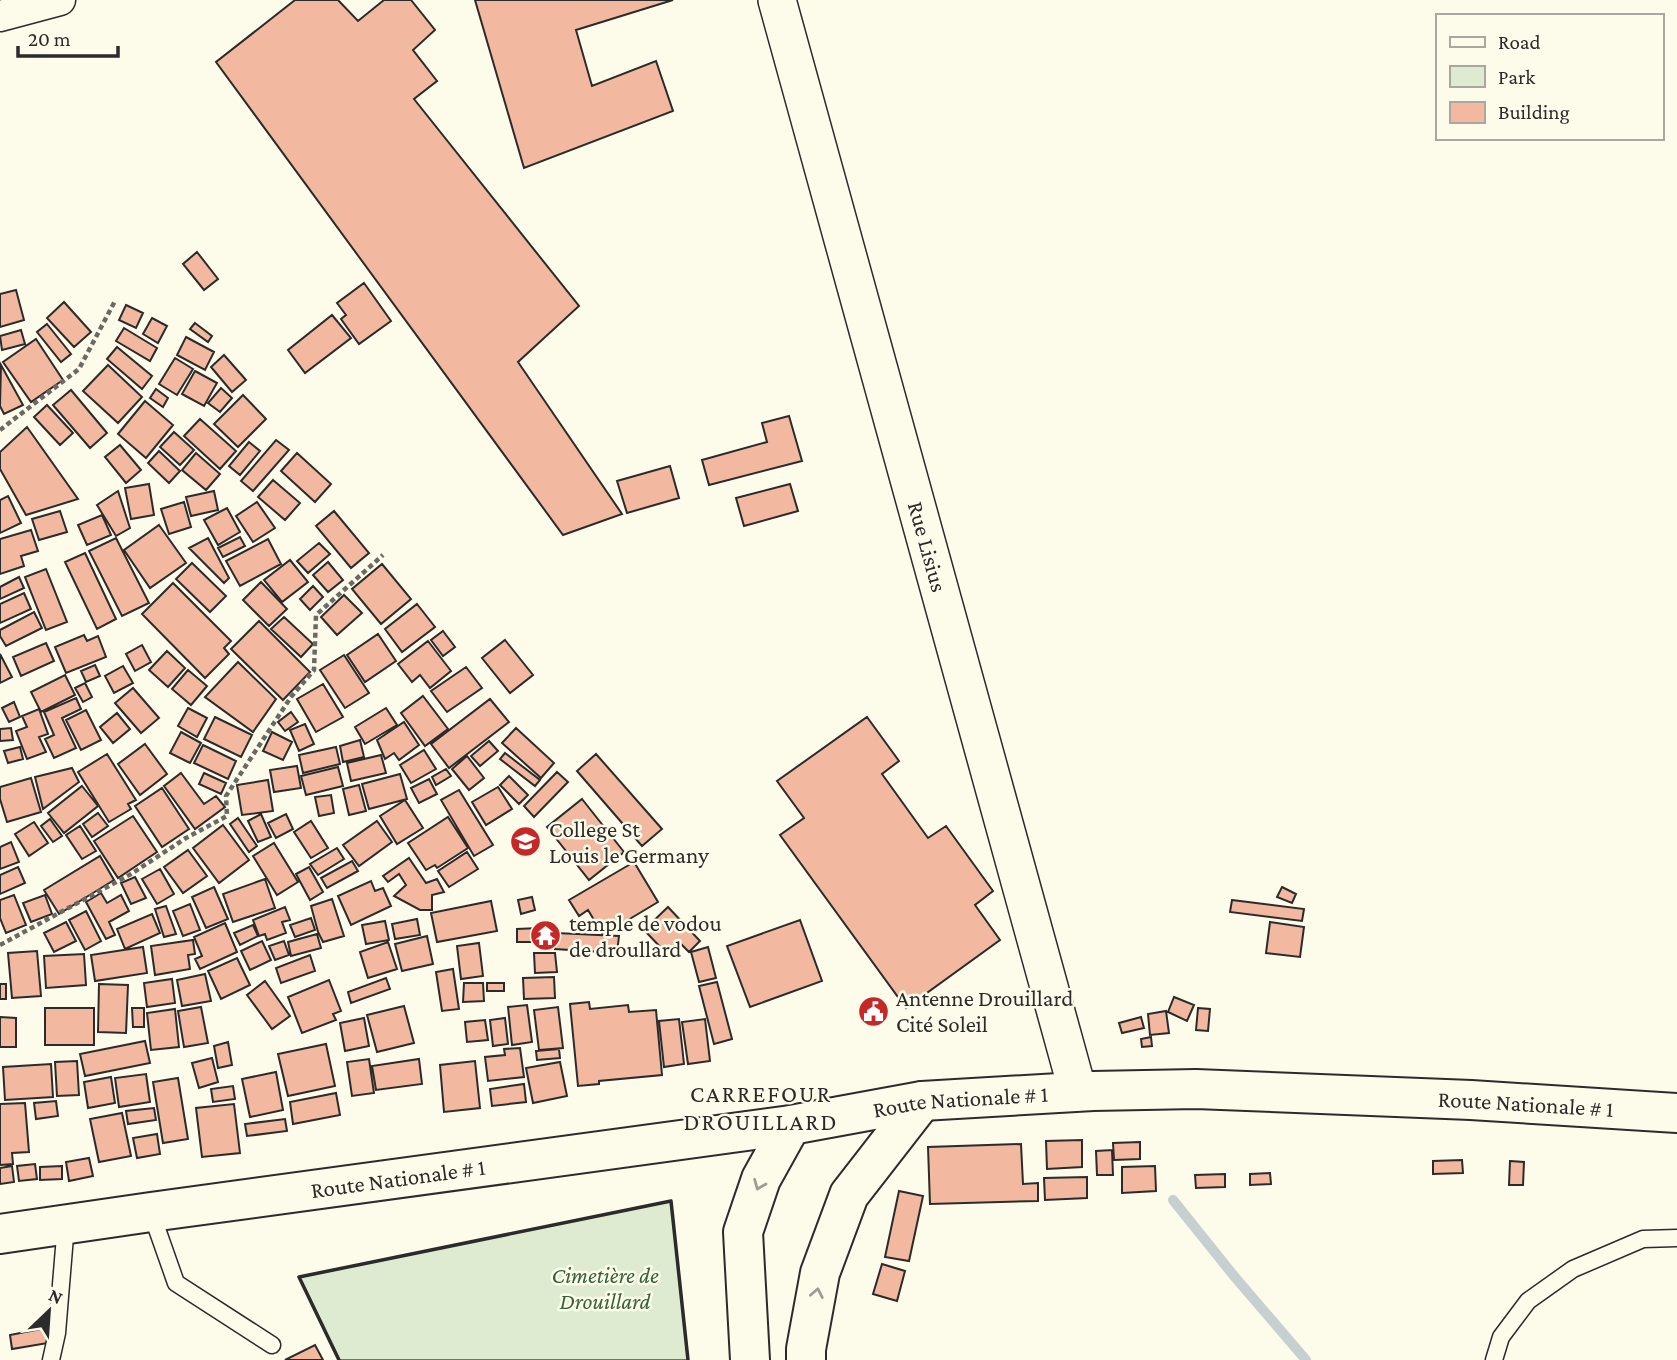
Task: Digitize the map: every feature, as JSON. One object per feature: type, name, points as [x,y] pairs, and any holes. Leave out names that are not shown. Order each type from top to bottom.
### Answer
[{"type":"main road","name":"Route Nationale # 1","points":[[0,1234],[792,1125],[922,1101],[1196,1089],[1471,1100],[1677,1113]]},
{"type":"main road","points":[[806,1360],[820,1273],[849,1195],[922,1101]]},
{"type":"main road","points":[[750,1360],[743,1232],[761,1179],[792,1125]]},
{"type":"street","points":[[0,16],[60,0]]},
{"type":"street","name":"Rue Lisius","points":[[777,0],[1086,1092]]},
{"type":"lane","points":[[151,1212],[176,1283],[272,1345]]},
{"type":"lane","points":[[51,1360],[57,1333],[66,1224]]},
{"type":"lane","points":[[1494,1360],[1502,1337],[1528,1301],[1573,1269],[1643,1239],[1677,1238]]},
{"type":"path","points":[[0,430],[79,369],[115,301]]},
{"type":"path","points":[[0,945],[131,874],[186,838],[228,816],[226,796],[291,697],[314,670],[316,615],[383,555]]},
{"type":"green space","name":"Cimetière de Drouillard","points":[[671,1201],[688,1360],[339,1360],[299,1277]]},
{"type":"building","points":[[295,0],[338,0],[358,21],[384,0],[411,0],[435,30],[413,50],[437,81],[414,99],[579,306],[518,362],[622,514],[563,535],[216,62]]},
{"type":"building","points":[[475,0],[673,0],[576,30],[592,86],[656,61],[673,111],[524,168]]},
{"type":"building","points":[[197,252],[218,279],[204,290],[183,264]]},
{"type":"building","points":[[364,283],[391,321],[359,344],[341,319],[346,315],[337,303]]},
{"type":"building","points":[[16,290],[24,320],[0,327],[0,294]]},
{"type":"building","points":[[64,302],[91,332],[74,347],[47,318]]},
{"type":"building","points":[[126,305],[143,313],[136,328],[119,320]]},
{"type":"building","points":[[332,315],[351,338],[305,373],[288,350]]},
{"type":"building","points":[[152,318],[167,326],[158,343],[143,334]]},
{"type":"building","points":[[195,323],[212,336],[208,342],[190,329]]},
{"type":"building","points":[[47,324],[71,354],[61,362],[37,332]]},
{"type":"building","points":[[124,328],[157,348],[150,361],[116,341]]},
{"type":"building","points":[[21,330],[25,344],[2,350],[0,336]]},
{"type":"building","points":[[186,337],[214,352],[205,370],[177,355]]},
{"type":"building","points":[[36,339],[63,380],[31,402],[3,362]]},
{"type":"building","points":[[117,347],[152,376],[142,389],[107,359]]},
{"type":"building","points":[[224,355],[246,380],[232,392],[211,367]]},
{"type":"building","points":[[175,358],[193,369],[177,395],[159,384]]},
{"type":"building","points":[[1,365],[23,405],[4,414],[0,406]]},
{"type":"building","points":[[108,365],[142,397],[118,423],[83,391]]},
{"type":"building","points":[[195,371],[217,383],[204,406],[182,394]]},
{"type":"building","points":[[221,388],[232,398],[220,412],[208,403]]},
{"type":"building","points":[[156,389],[168,398],[163,407],[150,398]]},
{"type":"building","points":[[71,390],[107,433],[90,448],[53,405]]},
{"type":"building","points":[[243,395],[266,419],[238,447],[214,424]]},
{"type":"building","points":[[145,401],[173,425],[146,458],[118,434]]},
{"type":"building","points":[[47,405],[73,433],[60,445],[34,417]]},
{"type":"building","points":[[789,416],[802,461],[709,485],[702,460],[767,442],[762,423]]},
{"type":"building","points":[[200,419],[236,451],[220,469],[184,436]]},
{"type":"building","points":[[27,427],[78,499],[26,515],[0,469],[0,452]]},
{"type":"building","points":[[174,432],[194,450],[180,465],[160,447]]},
{"type":"building","points":[[276,440],[289,450],[253,491],[241,481]]},
{"type":"building","points":[[249,442],[260,451],[240,475],[229,466]]},
{"type":"building","points":[[120,445],[141,470],[126,483],[105,457]]},
{"type":"building","points":[[159,451],[180,471],[169,483],[148,463]]},
{"type":"building","points":[[196,453],[220,474],[206,490],[182,470]]},
{"type":"building","points":[[297,453],[331,484],[315,502],[281,471]]},
{"type":"building","points":[[670,466],[679,498],[627,513],[617,481]]},
{"type":"building","points":[[273,480],[300,503],[285,520],[258,497]]},
{"type":"building","points":[[149,484],[154,515],[131,519],[125,488]]},
{"type":"building","points":[[790,484],[798,511],[744,526],[736,498]]},
{"type":"building","points":[[118,491],[130,528],[116,536],[97,505]]},
{"type":"building","points":[[214,491],[218,510],[191,516],[186,497]]},
{"type":"building","points":[[8,496],[21,523],[0,533],[0,500]]},
{"type":"building","points":[[184,502],[191,527],[169,534],[161,509]]},
{"type":"building","points":[[257,502],[275,528],[253,542],[236,516]]},
{"type":"building","points":[[227,508],[240,532],[218,545],[204,520]]},
{"type":"building","points":[[60,511],[67,532],[39,540],[32,519]]},
{"type":"building","points":[[334,511],[369,553],[351,568],[316,526]]},
{"type":"building","points":[[102,515],[111,535],[87,545],[78,525]]},
{"type":"building","points":[[159,525],[186,563],[150,588],[124,550]]},
{"type":"building","points":[[31,530],[38,551],[21,556],[24,566],[0,574],[0,539]]},
{"type":"building","points":[[240,537],[245,546],[223,557],[218,548]]},
{"type":"building","points":[[116,538],[149,603],[122,616],[89,551]]},
{"type":"building","points":[[208,538],[229,578],[224,583],[189,548]]},
{"type":"building","points":[[268,539],[281,564],[240,586],[226,561]]},
{"type":"building","points":[[319,543],[330,554],[308,573],[297,561]]},
{"type":"building","points":[[85,553],[116,619],[97,629],[65,562]]},
{"type":"building","points":[[290,560],[308,582],[282,602],[264,580]]},
{"type":"building","points":[[328,562],[343,580],[328,592],[313,575]]},
{"type":"building","points":[[192,563],[226,596],[210,612],[176,579]]},
{"type":"building","points":[[382,564],[411,599],[381,624],[352,589]]},
{"type":"building","points":[[46,569],[67,622],[46,630],[25,577]]},
{"type":"building","points":[[19,577],[24,588],[0,599],[0,587]]},
{"type":"building","points":[[261,582],[287,609],[269,626],[243,600]]},
{"type":"building","points":[[173,583],[231,641],[224,648],[229,654],[205,678],[142,614]]},
{"type":"building","points":[[313,586],[323,597],[310,610],[300,599]]},
{"type":"building","points":[[24,593],[31,609],[0,623],[0,604]]},
{"type":"building","points":[[344,595],[362,613],[337,635],[321,617]]},
{"type":"building","points":[[417,604],[435,627],[402,652],[385,629]]},
{"type":"building","points":[[34,612],[42,628],[6,646],[0,636],[0,630]]},
{"type":"building","points":[[284,617],[313,644],[301,657],[271,629]]},
{"type":"building","points":[[259,621],[310,672],[283,700],[231,649]]},
{"type":"building","points":[[443,631],[455,647],[443,656],[431,640]]},
{"type":"building","points":[[378,634],[396,661],[365,682],[347,655]]},
{"type":"building","points":[[84,635],[87,641],[98,636],[106,657],[66,673],[55,647]]},
{"type":"building","points":[[505,640],[533,675],[510,693],[482,658]]},
{"type":"building","points":[[428,641],[451,671],[430,688],[420,675],[412,682],[398,664]]},
{"type":"building","points":[[46,643],[54,661],[21,676],[13,657]]},
{"type":"building","points":[[142,645],[151,662],[135,671],[126,654]]},
{"type":"building","points":[[167,651],[185,668],[168,687],[149,670]]},
{"type":"building","points":[[0,654],[12,677],[0,683]]},
{"type":"building","points":[[344,655],[369,693],[345,708],[320,670]]},
{"type":"building","points":[[238,662],[276,699],[253,732],[205,697]]},
{"type":"building","points":[[95,665],[100,676],[86,682],[81,671]]},
{"type":"building","points":[[123,666],[133,683],[114,693],[105,676]]},
{"type":"building","points":[[466,667],[482,688],[447,712],[431,691]]},
{"type":"building","points":[[188,670],[207,686],[191,705],[172,689]]},
{"type":"building","points":[[65,675],[75,695],[41,712],[31,692]]},
{"type":"building","points":[[85,683],[92,697],[83,702],[75,688]]},
{"type":"building","points":[[323,684],[343,717],[316,732],[297,699]]},
{"type":"building","points":[[133,688],[159,718],[141,733],[115,703]]},
{"type":"building","points":[[423,696],[448,729],[425,746],[401,713]]},
{"type":"building","points":[[76,698],[81,709],[62,718],[76,748],[54,758],[45,739],[54,735],[44,712]]},
{"type":"building","points":[[490,699],[509,722],[449,768],[431,744]]},
{"type":"building","points":[[14,702],[20,717],[9,722],[2,708]]},
{"type":"building","points":[[188,708],[207,718],[197,737],[178,726]]},
{"type":"building","points":[[386,708],[397,725],[365,744],[355,727]]},
{"type":"building","points":[[39,709],[48,734],[39,737],[46,752],[27,759],[16,731],[27,727],[22,716]]},
{"type":"building","points":[[86,710],[101,740],[81,750],[66,720]]},
{"type":"building","points":[[291,712],[298,722],[285,731],[278,722]]},
{"type":"building","points":[[117,713],[130,729],[113,743],[100,727]]},
{"type":"building","points":[[215,717],[252,735],[241,757],[204,739]]},
{"type":"building","points":[[867,717],[899,761],[882,774],[928,838],[946,826],[993,891],[975,905],[1000,940],[906,1008],[780,835],[804,818],[777,781]]},
{"type":"building","points":[[404,722],[419,745],[399,760],[394,753],[385,759],[377,740]]},
{"type":"building","points":[[305,724],[314,744],[299,751],[290,730]]},
{"type":"building","points":[[11,728],[13,740],[0,741],[0,729]]},
{"type":"building","points":[[516,728],[554,763],[541,778],[502,743]]},
{"type":"building","points":[[181,732],[201,743],[190,763],[170,753]]},
{"type":"building","points":[[272,732],[292,742],[283,760],[263,751]]},
{"type":"building","points":[[360,740],[364,757],[343,762],[340,746]]},
{"type":"building","points":[[489,741],[498,751],[480,766],[471,756]]},
{"type":"building","points":[[145,744],[167,774],[140,795],[118,764]]},
{"type":"building","points":[[203,745],[236,761],[228,779],[194,763]]},
{"type":"building","points":[[20,747],[23,759],[8,763],[4,751]]},
{"type":"building","points":[[336,747],[340,764],[303,773],[299,755]]},
{"type":"building","points":[[424,750],[436,769],[411,783],[400,765]]},
{"type":"building","points":[[505,753],[540,780],[535,786],[500,759]]},
{"type":"building","points":[[107,754],[136,800],[128,804],[131,809],[109,822],[78,772]]},
{"type":"building","points":[[596,754],[662,829],[642,846],[577,771]]},
{"type":"building","points":[[381,755],[386,773],[351,781],[347,763]]},
{"type":"building","points":[[467,756],[484,778],[469,790],[452,769]]},
{"type":"building","points":[[297,766],[301,788],[274,792],[270,770]]},
{"type":"building","points":[[338,767],[343,786],[306,795],[301,776]]},
{"type":"building","points":[[72,768],[79,782],[43,809],[35,777]]},
{"type":"building","points":[[446,769],[451,776],[436,785],[432,777]]},
{"type":"building","points":[[557,772],[568,782],[534,817],[524,806]]},
{"type":"building","points":[[181,773],[204,804],[216,796],[225,807],[195,829],[164,786]]},
{"type":"building","points":[[204,773],[226,783],[221,794],[199,784]]},
{"type":"building","points":[[400,774],[407,799],[369,809],[362,784]]},
{"type":"building","points":[[509,776],[528,795],[519,804],[500,785]]},
{"type":"building","points":[[31,778],[41,812],[7,822],[0,799],[0,787]]},
{"type":"building","points":[[429,779],[437,794],[419,803],[411,788]]},
{"type":"building","points":[[268,780],[273,811],[242,815],[237,785]]},
{"type":"building","points":[[359,785],[366,811],[349,815],[343,789]]},
{"type":"building","points":[[82,786],[98,806],[64,833],[48,813]]},
{"type":"building","points":[[498,787],[512,809],[486,825],[472,802]]},
{"type":"building","points":[[162,788],[189,829],[162,847],[135,806]]},
{"type":"building","points":[[459,790],[493,845],[474,856],[441,800]]},
{"type":"building","points":[[331,795],[334,813],[319,816],[315,797]]},
{"type":"building","points":[[582,799],[624,852],[589,880],[547,827]]},
{"type":"building","points":[[405,800],[423,828],[397,844],[380,816]]},
{"type":"building","points":[[98,813],[108,826],[92,837],[83,824]]},
{"type":"building","points":[[261,814],[271,837],[258,842],[248,821]]},
{"type":"building","points":[[286,814],[293,829],[276,838],[268,823]]},
{"type":"building","points":[[133,816],[157,852],[118,878],[94,841]]},
{"type":"building","points":[[448,817],[468,848],[437,868],[435,865],[426,870],[408,843]]},
{"type":"building","points":[[238,818],[257,846],[249,852],[230,824]]},
{"type":"building","points":[[50,819],[62,836],[53,842],[41,826]]},
{"type":"building","points":[[311,821],[328,848],[311,858],[294,832]]},
{"type":"building","points":[[377,821],[392,842],[359,866],[343,845]]},
{"type":"building","points":[[34,822],[48,843],[29,856],[15,834]]},
{"type":"building","points":[[223,825],[249,860],[219,883],[193,848]]},
{"type":"building","points":[[80,826],[96,851],[82,859],[66,835]]},
{"type":"building","points":[[11,842],[19,862],[0,869],[0,847]]},
{"type":"building","points":[[274,843],[298,882],[277,895],[253,856]]},
{"type":"building","points":[[337,848],[344,859],[318,875],[310,864]]},
{"type":"building","points":[[188,850],[207,876],[183,893],[164,867]]},
{"type":"building","points":[[467,852],[478,869],[449,887],[438,871]]},
{"type":"building","points":[[100,856],[114,880],[59,914],[44,890]]},
{"type":"building","points":[[409,858],[426,883],[437,879],[444,892],[432,895],[432,910],[420,910],[394,896],[406,885],[399,874],[388,882],[383,876]]},
{"type":"building","points":[[352,861],[358,871],[327,888],[321,878]]},
{"type":"building","points":[[634,862],[658,902],[603,935],[588,910],[579,916],[569,900]]},
{"type":"building","points":[[18,867],[25,883],[0,894],[0,875]]},
{"type":"building","points":[[309,867],[323,892],[310,900],[296,874]]},
{"type":"building","points":[[160,869],[174,894],[157,904],[142,879]]},
{"type":"building","points":[[135,877],[146,898],[131,904],[121,883]]},
{"type":"building","points":[[265,879],[275,908],[233,922],[223,894]]},
{"type":"building","points":[[371,881],[375,891],[383,888],[391,906],[351,925],[338,896]]},
{"type":"building","points":[[214,887],[228,919],[206,928],[192,897]]},
{"type":"building","points":[[1282,887],[1296,894],[1292,903],[1277,897]]},
{"type":"building","points":[[101,893],[107,903],[121,895],[129,911],[109,922],[115,935],[106,939],[86,902]]},
{"type":"building","points":[[14,895],[26,925],[6,933],[0,918],[0,900]]},
{"type":"building","points":[[45,895],[52,914],[31,922],[23,903]]},
{"type":"building","points":[[532,897],[535,910],[521,914],[518,900]]},
{"type":"building","points":[[332,899],[344,936],[323,942],[311,906]]},
{"type":"building","points":[[1232,900],[1304,909],[1302,921],[1230,912]]},
{"type":"building","points":[[491,901],[497,931],[437,942],[431,913]]},
{"type":"building","points":[[190,904],[200,930],[183,936],[173,911]]},
{"type":"building","points":[[166,906],[176,934],[164,937],[155,909]]},
{"type":"building","points":[[285,907],[290,920],[282,922],[286,933],[267,940],[265,934],[259,936],[253,920]]},
{"type":"building","points":[[668,907],[700,941],[689,952],[679,942],[667,954],[644,930]]},
{"type":"building","points":[[86,911],[101,941],[85,950],[69,920]]},
{"type":"building","points":[[152,914],[160,933],[125,949],[117,929]]},
{"type":"building","points":[[311,918],[315,930],[295,937],[290,925]]},
{"type":"building","points":[[417,919],[420,935],[395,939],[392,924]]},
{"type":"building","points":[[800,920],[822,981],[750,1007],[727,946]]},
{"type":"building","points":[[385,921],[389,940],[366,944],[362,925]]},
{"type":"building","points":[[66,922],[76,941],[54,952],[44,933]]},
{"type":"building","points":[[1270,922],[1304,927],[1300,957],[1266,953]]},
{"type":"building","points":[[225,923],[237,952],[200,969],[195,959],[202,956],[194,937]]},
{"type":"building","points":[[253,925],[258,936],[240,945],[234,933]]},
{"type":"building","points":[[539,928],[539,942],[517,942],[517,929]]},
{"type":"building","points":[[556,933],[619,936],[617,953],[555,949]]},
{"type":"building","points":[[317,934],[321,948],[291,956],[288,942]]},
{"type":"building","points":[[427,936],[433,964],[402,971],[395,944]]},
{"type":"building","points":[[193,940],[195,954],[188,955],[190,969],[155,975],[151,946]]},
{"type":"building","points":[[262,941],[271,960],[250,970],[241,951]]},
{"type":"building","points":[[284,941],[289,955],[275,960],[269,946]]},
{"type":"building","points":[[388,942],[397,969],[368,978],[360,952]]},
{"type":"building","points":[[479,943],[483,976],[461,979],[457,946]]},
{"type":"building","points":[[143,947],[147,973],[95,981],[91,955]]},
{"type":"building","points":[[708,947],[716,978],[699,982],[691,952]]},
{"type":"building","points":[[37,951],[41,996],[12,998],[8,953]]},
{"type":"building","points":[[534,953],[555,953],[557,972],[535,973]]},
{"type":"building","points":[[84,954],[86,985],[46,988],[44,956]]},
{"type":"building","points":[[310,955],[315,971],[281,983],[276,968]]},
{"type":"building","points":[[237,958],[250,985],[221,999],[208,971]]},
{"type":"building","points":[[453,969],[459,1009],[442,1011],[436,972]]},
{"type":"building","points":[[205,974],[211,1001],[182,1006],[177,980]]},
{"type":"building","points":[[554,977],[555,998],[524,999],[523,978]]},
{"type":"building","points":[[386,978],[390,989],[351,1003],[348,992]]},
{"type":"building","points":[[172,979],[175,1003],[147,1007],[144,983]]},
{"type":"building","points":[[329,980],[341,1011],[333,1014],[336,1020],[302,1033],[288,997]]},
{"type":"building","points":[[265,981],[290,1016],[272,1029],[247,995]]},
{"type":"building","points":[[717,982],[732,1039],[714,1044],[699,986]]},
{"type":"building","points":[[464,983],[483,983],[484,1001],[463,1002]]},
{"type":"building","points":[[487,983],[504,983],[504,991],[487,991]]},
{"type":"building","points":[[0,984],[6,984],[6,999],[0,999]]},
{"type":"building","points":[[99,984],[128,985],[126,1033],[98,1032]]},
{"type":"building","points":[[1174,997],[1194,1005],[1187,1021],[1168,1012]]},
{"type":"building","points":[[589,1002],[590,1009],[628,1005],[629,1012],[656,1010],[662,1075],[599,1081],[599,1084],[578,1086],[570,1004]]},
{"type":"building","points":[[527,1005],[532,1042],[512,1045],[508,1007]]},
{"type":"building","points":[[404,1006],[414,1043],[377,1052],[367,1015]]},
{"type":"building","points":[[201,1007],[208,1043],[184,1047],[178,1011]]},
{"type":"building","points":[[558,1007],[563,1048],[539,1050],[534,1010]]},
{"type":"building","points":[[45,1008],[94,1008],[94,1045],[45,1045]]},
{"type":"building","points":[[132,1008],[144,1008],[144,1027],[133,1027]]},
{"type":"building","points":[[1198,1008],[1210,1009],[1208,1031],[1196,1030]]},
{"type":"building","points":[[175,1009],[179,1047],[151,1050],[147,1013]]},
{"type":"building","points":[[1166,1011],[1169,1033],[1150,1035],[1148,1014]]},
{"type":"building","points":[[0,1017],[16,1018],[16,1047],[0,1047]]},
{"type":"building","points":[[1141,1017],[1144,1028],[1122,1033],[1119,1023]]},
{"type":"building","points":[[364,1018],[369,1046],[345,1051],[340,1023]]},
{"type":"building","points":[[505,1018],[508,1044],[493,1046],[490,1020]]},
{"type":"building","points":[[679,1019],[684,1064],[664,1067],[659,1021]]},
{"type":"building","points":[[705,1019],[710,1061],[688,1064],[682,1022]]},
{"type":"building","points":[[485,1020],[488,1040],[467,1042],[465,1022]]},
{"type":"building","points":[[1151,1037],[1152,1046],[1142,1047],[1141,1039]]},
{"type":"building","points":[[145,1041],[150,1063],[85,1076],[80,1054]]},
{"type":"building","points":[[228,1042],[232,1065],[218,1068],[214,1046]]},
{"type":"building","points":[[326,1044],[335,1086],[288,1096],[278,1054]]},
{"type":"building","points":[[520,1048],[524,1077],[488,1081],[485,1057],[505,1055],[504,1049]]},
{"type":"building","points":[[559,1049],[560,1058],[537,1060],[536,1051]]},
{"type":"building","points":[[212,1058],[218,1082],[199,1088],[192,1063]]},
{"type":"building","points":[[369,1059],[374,1093],[352,1096],[347,1062]]},
{"type":"building","points":[[419,1059],[422,1084],[376,1090],[372,1066]]},
{"type":"building","points":[[77,1061],[79,1095],[57,1096],[55,1062]]},
{"type":"building","points":[[475,1061],[480,1108],[444,1112],[440,1065]]},
{"type":"building","points":[[560,1062],[567,1096],[533,1103],[526,1068]]},
{"type":"building","points":[[51,1064],[53,1097],[5,1100],[3,1067]]},
{"type":"building","points":[[276,1072],[283,1110],[250,1117],[242,1079]]},
{"type":"building","points":[[146,1074],[150,1102],[119,1107],[115,1078]]},
{"type":"building","points":[[111,1077],[115,1103],[88,1108],[84,1082]]},
{"type":"building","points":[[178,1078],[188,1139],[163,1143],[153,1082]]},
{"type":"building","points":[[524,1084],[526,1102],[492,1106],[490,1089]]},
{"type":"building","points":[[233,1086],[235,1099],[213,1102],[211,1089]]},
{"type":"building","points":[[336,1093],[340,1115],[293,1124],[290,1102]]},
{"type":"building","points":[[56,1101],[58,1116],[36,1119],[34,1103]]},
{"type":"building","points":[[25,1103],[29,1152],[12,1153],[13,1164],[0,1165],[0,1104]]},
{"type":"building","points":[[234,1104],[240,1153],[202,1157],[196,1108]]},
{"type":"building","points":[[154,1108],[156,1120],[128,1124],[126,1111]]},
{"type":"building","points":[[122,1113],[131,1156],[99,1162],[90,1119]]},
{"type":"building","points":[[285,1119],[287,1131],[247,1136],[245,1124]]},
{"type":"building","points":[[157,1134],[160,1154],[137,1158],[133,1138]]},
{"type":"building","points":[[1082,1140],[1082,1167],[1047,1169],[1046,1141]]},
{"type":"building","points":[[1140,1142],[1140,1159],[1114,1160],[1113,1143]]},
{"type":"building","points":[[1021,1144],[1023,1184],[1038,1183],[1038,1201],[930,1204],[928,1147]]},
{"type":"building","points":[[1112,1150],[1113,1175],[1097,1175],[1096,1151]]},
{"type":"building","points":[[89,1158],[93,1176],[69,1181],[66,1162]]},
{"type":"building","points":[[1462,1160],[1463,1173],[1433,1174],[1433,1161]]},
{"type":"building","points":[[1510,1161],[1524,1162],[1523,1185],[1509,1185]]},
{"type":"building","points":[[35,1164],[37,1179],[19,1181],[17,1166]]},
{"type":"building","points":[[12,1166],[14,1182],[0,1184],[0,1168]]},
{"type":"building","points":[[62,1166],[62,1179],[40,1180],[40,1167]]},
{"type":"building","points":[[1155,1166],[1156,1191],[1122,1193],[1122,1167]]},
{"type":"building","points":[[1270,1173],[1271,1184],[1250,1185],[1250,1174]]},
{"type":"building","points":[[1225,1174],[1225,1187],[1196,1188],[1195,1175]]},
{"type":"building","points":[[1087,1177],[1087,1198],[1045,1200],[1044,1178]]},
{"type":"building","points":[[899,1191],[923,1196],[909,1261],[885,1257]]},
{"type":"building","points":[[882,1264],[905,1271],[897,1301],[873,1294]]},
{"type":"building","points":[[46,1328],[48,1343],[12,1349],[10,1335]]},
{"type":"building","points":[[315,1345],[323,1360],[285,1360]]},
{"type":"waterway","points":[[1173,1200],[1306,1360]]},
{"type":"wall","points":[[339,1360],[299,1277],[671,1201],[688,1360]]},
{"type":"place","name":"College St Louis le Germany","points":[[526,842]]},
{"type":"place","name":"temple de vodou de droullard","points":[[546,936]]},
{"type":"place","name":"Antenne Drouillard Cité Soleil","points":[[873,1011]]},
{"type":"district","name":"CARREFOUR DROUILLARD","points":[[761,1107]]}]
